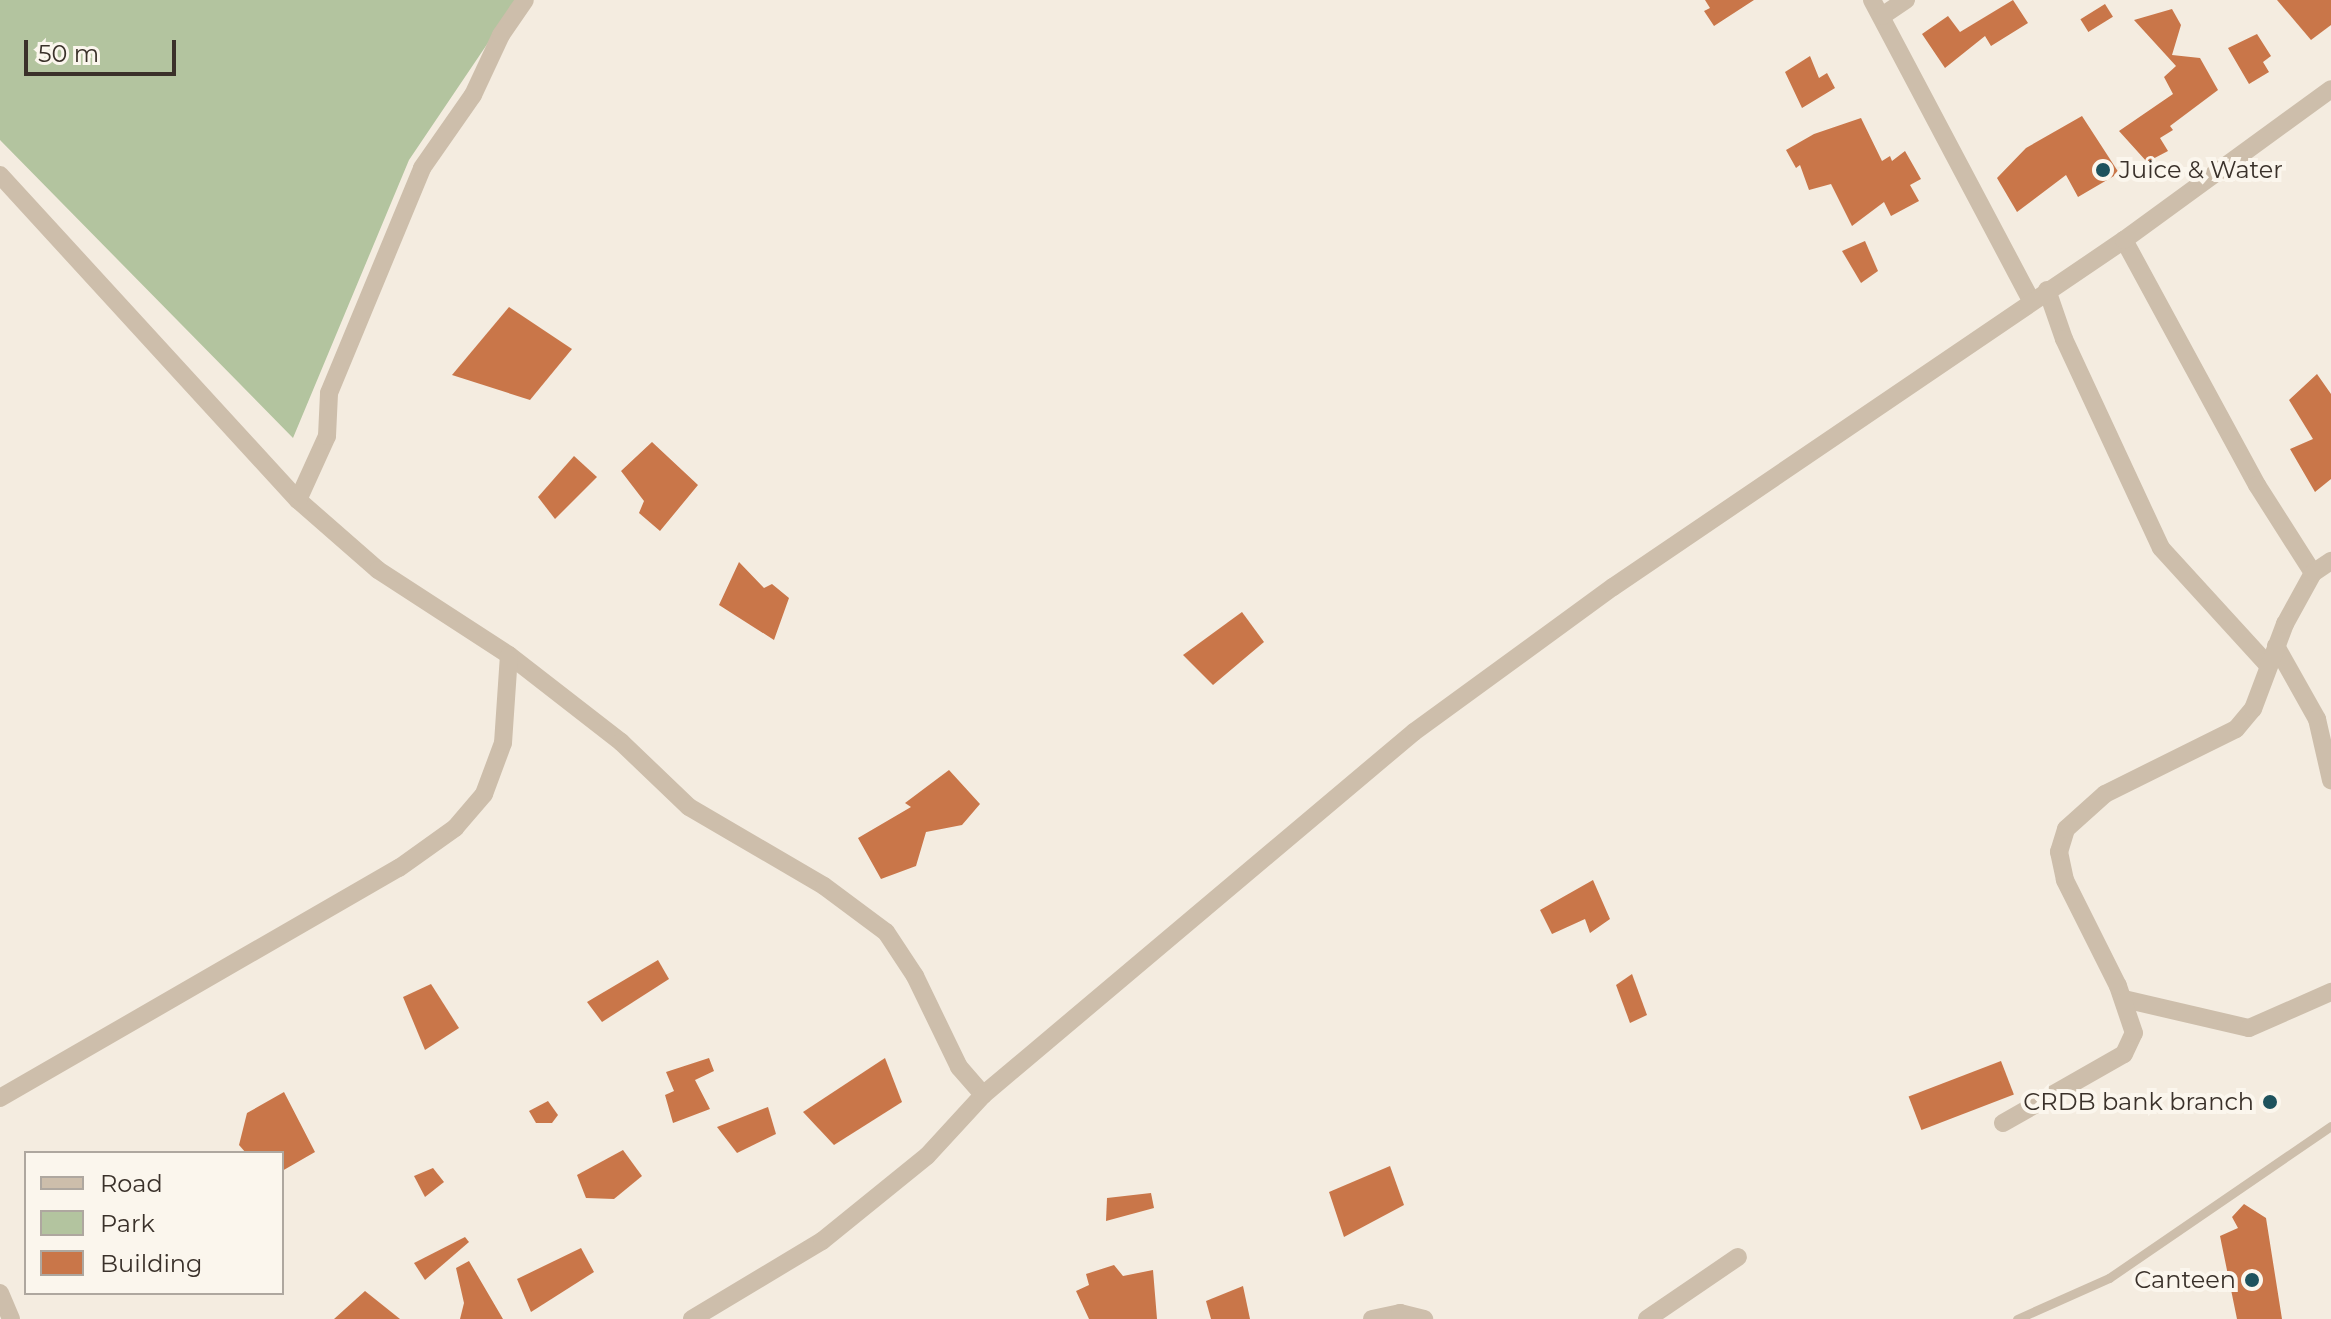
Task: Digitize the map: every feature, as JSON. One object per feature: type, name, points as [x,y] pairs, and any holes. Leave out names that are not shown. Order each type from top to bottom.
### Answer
[{"type":"street","points":[[298,500],[327,436],[329,393],[422,168],[473,95],[501,35],[525,0]]},
{"type":"street","points":[[1906,0],[1877,8],[2064,339],[2161,548],[2268,665]]},
{"type":"street","points":[[692,1319],[822,1241],[927,1156],[983,1095],[1414,732],[1613,587],[2124,240],[2331,89]]},
{"type":"street","points":[[0,175],[298,500],[378,570],[509,655],[621,742],[689,807],[824,886],[886,932],[915,976],[959,1067],[983,1095]]},
{"type":"street","points":[[2124,240],[2257,485],[2313,573]]},
{"type":"street","points":[[2003,1123],[2124,1054],[2134,1033],[2124,999],[2065,880],[2059,852],[2066,829],[2105,794],[2236,729],[2253,709],[2276,646],[2313,573],[2331,561]]},
{"type":"street","points":[[2276,646],[2317,719],[2331,780]]},
{"type":"street","points":[[0,1098],[399,868],[455,828],[484,794],[503,743],[509,655]]},
{"type":"street","points":[[2124,999],[2249,1028],[2331,992]]},
{"type":"street","points":[[1647,1319],[1738,1257]]},
{"type":"street","points":[[0,1293],[11,1319]]},
{"type":"street","points":[[1372,1319],[1400,1313],[1424,1319]]},
{"type":"lane","points":[[2017,1319],[2109,1278],[2331,1126]]},
{"type":"green space","points":[[0,0],[517,0],[409,160],[293,438],[0,140]]},
{"type":"building","points":[[1705,0],[1754,0],[1714,26],[1704,11],[1710,8]]},
{"type":"building","points":[[2013,0],[2028,23],[1991,46],[1985,36],[1945,68],[1922,34],[1948,16],[1960,32]]},
{"type":"building","points":[[2277,0],[2331,0],[2331,25],[2311,40]]},
{"type":"building","points":[[2105,4],[2113,17],[2088,32],[2080,19]]},
{"type":"building","points":[[2172,9],[2181,25],[2172,55],[2200,58],[2218,90],[2170,126],[2173,130],[2160,138],[2168,151],[2147,162],[2119,131],[2173,94],[2164,77],[2176,66],[2134,20]]},
{"type":"building","points":[[2257,34],[2271,56],[2263,62],[2269,72],[2249,84],[2228,48]]},
{"type":"building","points":[[1810,56],[1819,78],[1827,73],[1835,88],[1802,108],[1785,72]]},
{"type":"building","points":[[2082,116],[2119,173],[2078,197],[2066,175],[2017,212],[1997,178],[2026,148]]},
{"type":"building","points":[[1861,118],[1882,161],[1890,156],[1892,161],[1905,151],[1921,179],[1910,185],[1919,201],[1891,216],[1884,202],[1852,226],[1831,184],[1809,190],[1800,165],[1796,168],[1786,150],[1814,134]]},
{"type":"building","points":[[1865,241],[1878,271],[1861,283],[1842,251]]},
{"type":"building","points":[[509,307],[572,349],[530,400],[452,375]]},
{"type":"building","points":[[2317,374],[2331,394],[2331,479],[2315,492],[2290,449],[2313,439],[2289,400]]},
{"type":"building","points":[[652,442],[698,485],[660,531],[639,513],[644,501],[621,471]]},
{"type":"building","points":[[574,456],[597,477],[555,519],[538,497]]},
{"type":"building","points":[[739,562],[764,588],[772,584],[789,598],[774,640],[719,605]]},
{"type":"building","points":[[1242,612],[1264,642],[1213,685],[1183,655]]},
{"type":"building","points":[[949,770],[980,804],[962,825],[926,832],[916,866],[881,879],[858,838],[911,807],[905,803]]},
{"type":"building","points":[[1593,880],[1610,919],[1590,933],[1585,919],[1552,934],[1540,910]]},
{"type":"building","points":[[658,960],[669,979],[602,1022],[587,1002]]},
{"type":"building","points":[[1632,974],[1647,1015],[1630,1023],[1616,985]]},
{"type":"building","points":[[431,984],[459,1028],[425,1050],[403,997]]},
{"type":"building","points":[[709,1058],[714,1071],[695,1080],[710,1109],[673,1123],[665,1095],[674,1091],[666,1072]]},
{"type":"building","points":[[885,1058],[902,1102],[834,1145],[803,1112]]},
{"type":"building","points":[[2001,1061],[2014,1095],[1921,1130],[1909,1096]]},
{"type":"building","points":[[284,1092],[315,1152],[284,1170],[284,1151],[244,1151],[239,1145],[247,1113]]},
{"type":"building","points":[[548,1101],[558,1115],[552,1123],[536,1123],[529,1111]]},
{"type":"building","points":[[768,1107],[776,1134],[737,1153],[717,1127]]},
{"type":"building","points":[[623,1150],[642,1176],[614,1199],[586,1198],[577,1175]]},
{"type":"building","points":[[1390,1166],[1404,1205],[1344,1237],[1329,1192]]},
{"type":"building","points":[[433,1168],[444,1182],[425,1197],[414,1176]]},
{"type":"building","points":[[1151,1193],[1154,1208],[1106,1221],[1107,1198]]},
{"type":"building","points":[[2244,1204],[2266,1218],[2282,1319],[2237,1319],[2220,1236],[2238,1228],[2232,1217]]},
{"type":"building","points":[[465,1237],[469,1242],[425,1280],[414,1263]]},
{"type":"building","points":[[581,1248],[594,1272],[531,1312],[517,1279]]},
{"type":"building","points":[[469,1261],[503,1319],[460,1319],[464,1303],[456,1268]]},
{"type":"building","points":[[1114,1265],[1123,1276],[1153,1270],[1157,1319],[1089,1319],[1076,1291],[1089,1285],[1086,1274]]},
{"type":"building","points":[[1243,1286],[1250,1319],[1211,1319],[1206,1301]]},
{"type":"building","points":[[365,1291],[400,1319],[334,1319]]},
{"type":"place","name":"Juice & Water","points":[[2103,170]]},
{"type":"place","name":"CRDB bank branch","points":[[2270,1102]]},
{"type":"place","name":"Canteen","points":[[2252,1280]]}]
